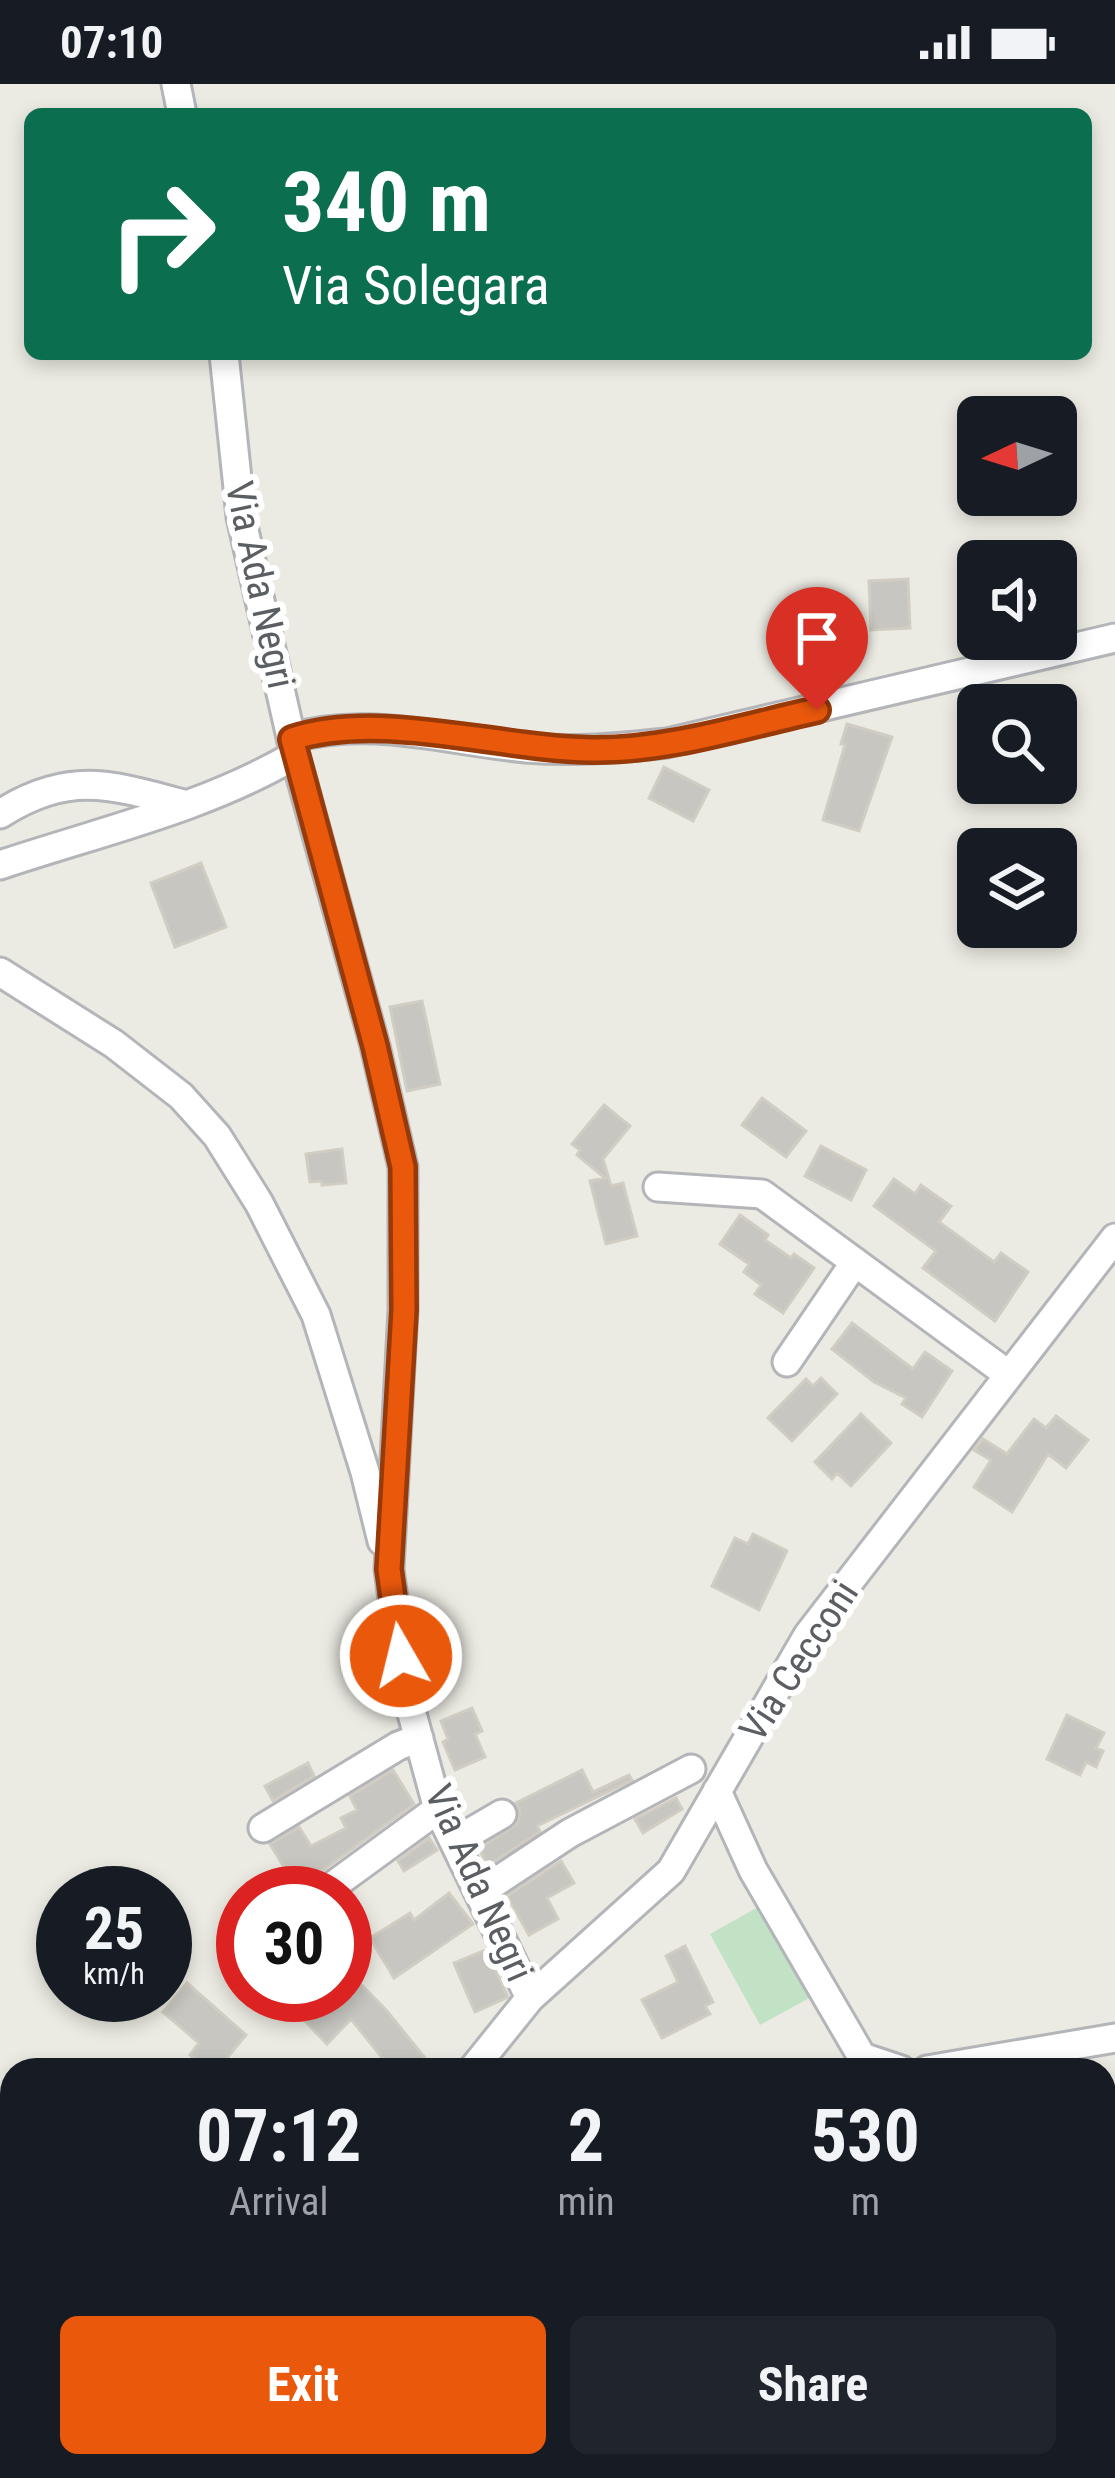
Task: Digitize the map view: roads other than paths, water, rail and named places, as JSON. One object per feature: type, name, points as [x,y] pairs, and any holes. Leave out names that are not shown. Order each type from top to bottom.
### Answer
[{"type":"street","name":"Via Ada Negri","points":[[225,360],[241,517],[294,747],[403,1167],[404,1310],[389,1569],[405,1688],[438,1809],[530,1998]]},
{"type":"street","points":[[0,865],[268,771],[321,730],[407,731],[526,748],[597,750],[667,743],[1115,638]]},
{"type":"street","points":[[0,814],[29,795],[63,784],[112,788],[184,804]]},
{"type":"street","points":[[0,972],[113,1044],[182,1096],[218,1136],[260,1203],[316,1316],[365,1472],[389,1569]]},
{"type":"street","points":[[658,1186],[762,1194],[1010,1375]]},
{"type":"street","name":"Via Cecconi","points":[[482,2058],[530,1998],[670,1870],[808,1635],[1115,1238]]},
{"type":"street","points":[[787,1363],[855,1262]]},
{"type":"street","points":[[263,1828],[419,1738]]},
{"type":"street","points":[[479,1893],[571,1833],[691,1769]]},
{"type":"street","points":[[717,1791],[753,1870],[865,2058]]},
{"type":"street","points":[[360,1866],[438,1809]]},
{"type":"street","points":[[454,1842],[502,1814]]},
{"type":"street","points":[[998,2058],[1115,2038]]}]
